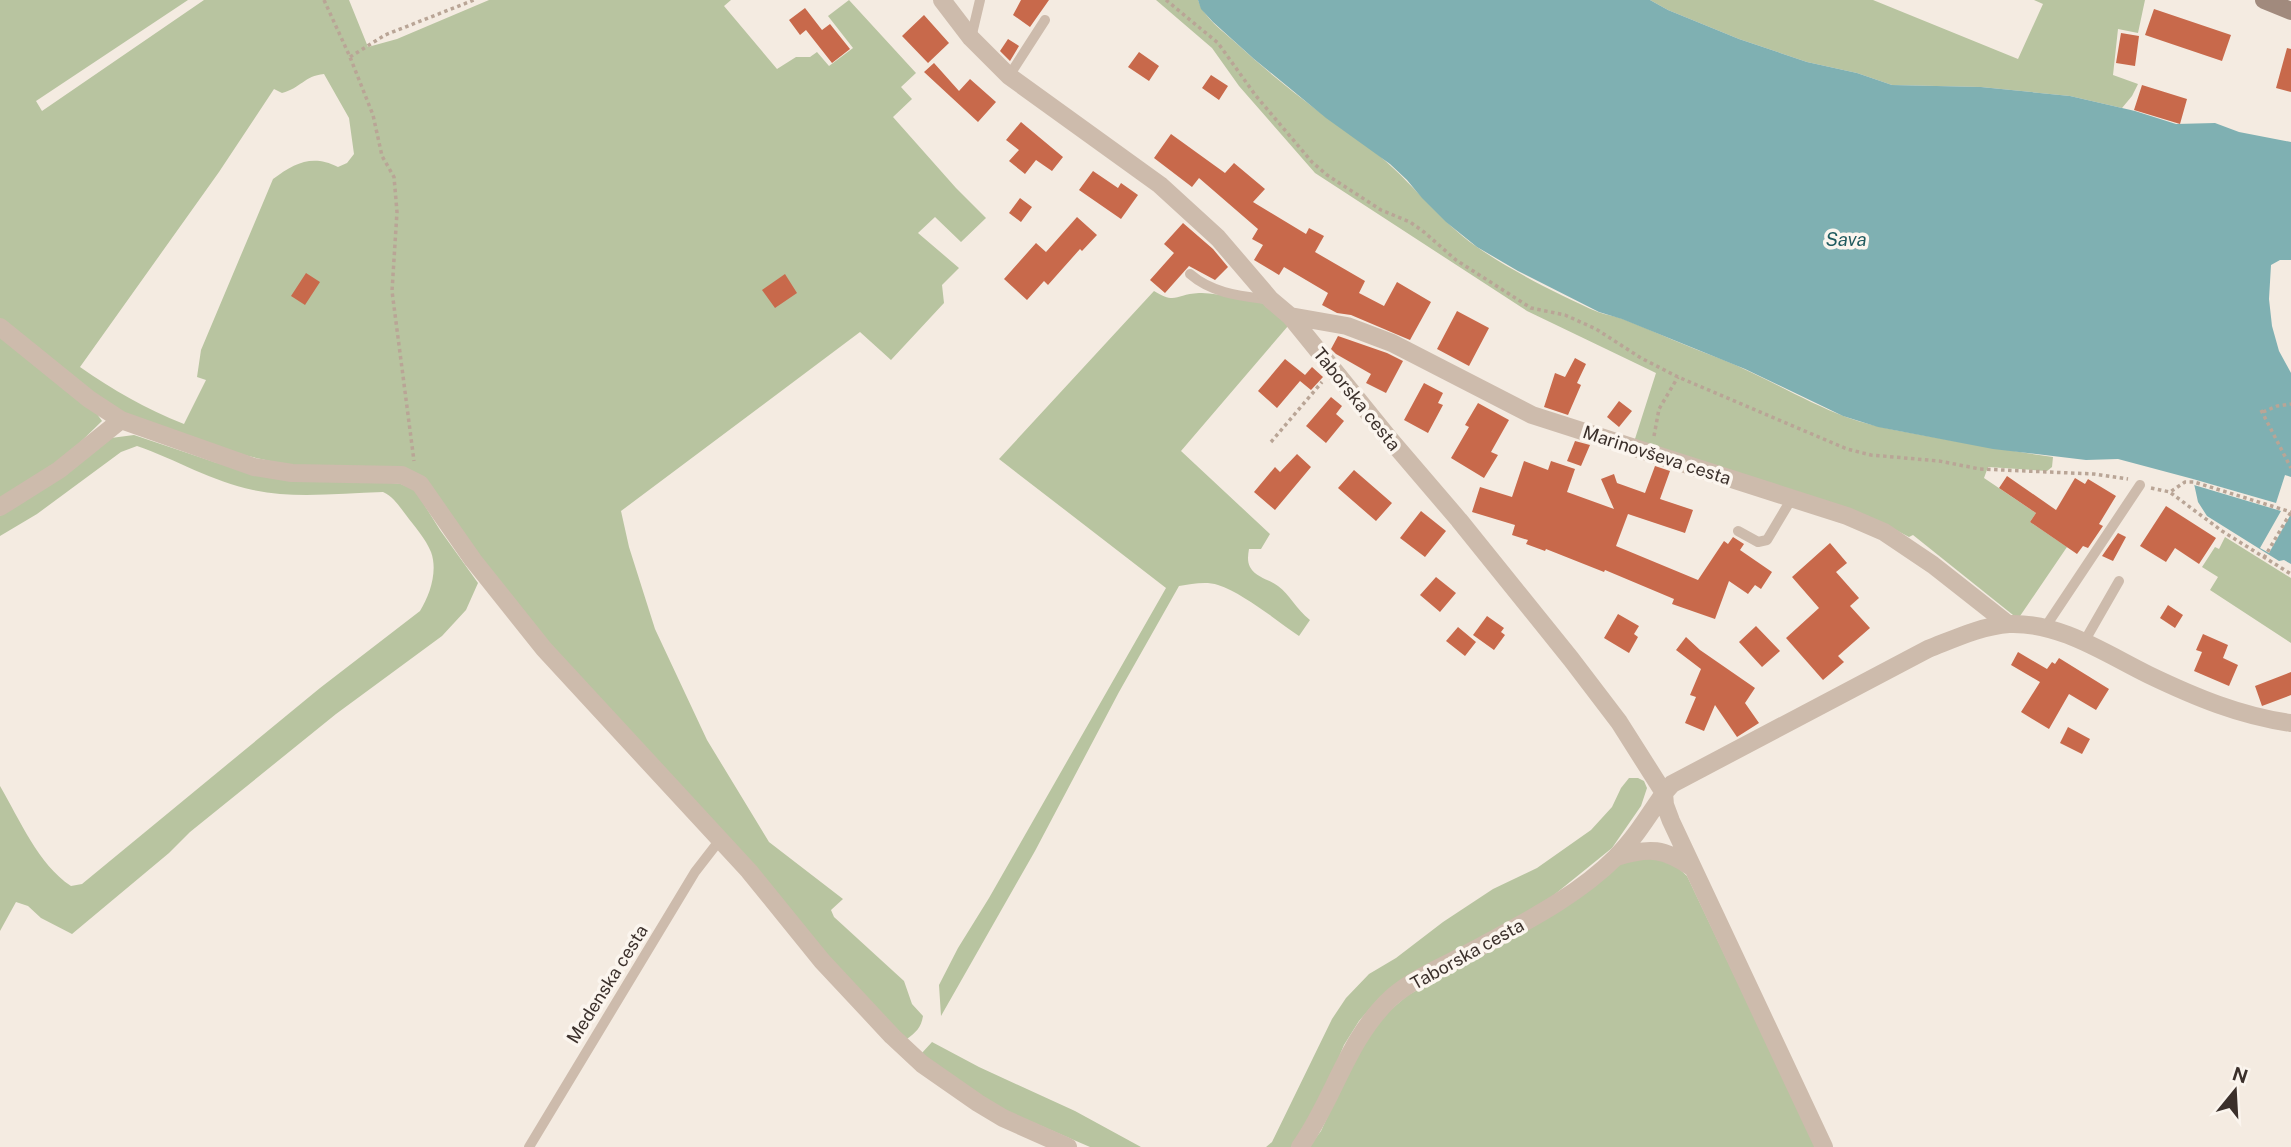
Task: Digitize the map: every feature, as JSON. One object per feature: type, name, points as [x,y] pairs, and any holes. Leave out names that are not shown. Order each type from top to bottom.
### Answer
[{"type":"street","name":"Taborska cesta","points":[[942,0],[971,38],[1009,76],[1160,185],[1218,238],[1271,300],[1290,316],[1571,659],[1619,722],[1664,793],[1616,857],[1573,892],[1538,915],[1421,977],[1392,998],[1372,1019],[1355,1043],[1315,1126],[1300,1147]]},
{"type":"street","points":[[2264,0],[2291,10]]},
{"type":"street","name":"Marinovševa cesta","points":[[1290,316],[1347,326],[1392,343],[1532,415],[1847,516],[1884,532],[1933,565],[2008,624]]},
{"type":"street","points":[[0,327],[89,399],[121,421],[254,467],[292,473],[402,475],[420,484],[473,560],[544,649],[749,871],[822,961],[892,1036],[953,1087],[995,1113],[1068,1147]]},
{"type":"street","points":[[0,507],[59,470],[121,421]]},
{"type":"street","points":[[1824,1147],[1671,821],[1664,793],[1672,784],[1928,649],[1970,633],[2008,624],[2044,629],[2084,642],[2216,705],[2247,715],[2291,723]]},
{"type":"street","name":"Taborska cesta","points":[[1616,857],[1637,851],[1656,851],[1675,855],[1693,869]]},
{"type":"lane","points":[[971,38],[980,0]]},
{"type":"lane","points":[[1009,76],[1045,20]]},
{"type":"lane","points":[[1190,274],[1207,286],[1240,296],[1271,300]]},
{"type":"lane","points":[[2044,629],[2140,485]]},
{"type":"lane","points":[[1738,531],[1758,541],[1767,540],[1792,498]]},
{"type":"lane","points":[[2084,642],[2119,581]]},
{"type":"lane","name":"Medenska cesta","points":[[529,1147],[695,872],[719,841]]},
{"type":"path","points":[[324,0],[373,115],[382,156],[394,177],[397,212],[392,291],[415,468],[413,481]]},
{"type":"path","points":[[350,57],[385,35],[474,0]]},
{"type":"path","points":[[1166,0],[1218,43],[1256,96],[1312,162],[1327,175],[1381,210],[1410,222],[1456,260],[1531,308],[1554,311],[1576,320],[1606,334],[1641,358],[1678,377],[1847,449],[1871,455],[1939,461],[1980,469],[2094,474],[2131,480],[2140,485],[2170,492],[2222,531],[2291,574]]},
{"type":"path","points":[[1271,442],[1332,370]]},
{"type":"path","points":[[1646,450],[1656,432],[1665,396],[1678,377]]},
{"type":"path","points":[[2291,404],[2263,411],[2291,468]]},
{"type":"path","points":[[2170,492],[2185,482],[2194,482],[2290,511],[2264,558]]},
{"type":"green space","points":[[0,0],[188,0],[36,101],[42,111],[204,0],[349,0],[368,47],[397,39],[489,0],[731,0],[724,6],[777,69],[796,57],[810,57],[817,52],[829,66],[853,48],[828,16],[849,0],[916,73],[901,87],[912,99],[893,117],[986,218],[961,242],[935,217],[918,233],[959,268],[942,285],[944,303],[891,360],[860,332],[621,511],[629,547],[655,629],[707,740],[769,842],[843,899],[831,910],[834,917],[904,981],[912,1004],[923,1016],[918,1029],[907,1039],[832,964],[671,777],[504,593],[421,477],[288,465],[212,448],[115,410],[0,319]],"holes":[[[324,74],[349,118],[354,154],[347,163],[338,167],[320,161],[304,162],[273,179],[201,350],[197,377],[206,380],[184,424],[130,398],[80,367],[219,172],[274,89],[282,93],[312,77]]]},
{"type":"green space","points":[[1156,0],[1198,0],[1204,12],[1219,28],[1298,96],[1379,156],[1462,235],[1505,265],[1552,290],[1598,312],[1623,319],[1737,366],[1846,417],[1897,430],[2053,457],[2052,467],[2047,471],[1988,467],[1984,478],[2036,513],[2030,522],[2067,547],[2018,619],[1913,535],[1909,537],[1877,520],[1634,442],[1656,373],[1527,311],[1315,173],[1239,86],[1212,48]]},
{"type":"green space","points":[[1650,0],[1873,0],[2018,59],[2043,4],[2034,0],[2145,0],[2138,33],[2118,29],[2113,75],[2138,84],[2122,108],[2070,96],[1981,87],[1892,85],[1857,73],[1807,62],[1739,39]]},
{"type":"green space","points":[[1154,291],[1172,298],[1205,293],[1258,302],[1270,308],[1288,326],[1181,451],[1270,534],[1261,549],[1249,549],[1250,567],[1256,574],[1282,590],[1310,620],[1299,636],[1228,589],[1209,583],[1179,586],[1119,692],[1035,851],[941,1016],[939,985],[958,948],[1166,588],[999,459]]},
{"type":"green space","points":[[0,336],[97,414],[102,421],[61,461],[0,500]]},
{"type":"green space","points":[[134,435],[217,463],[401,484],[415,490],[478,583],[466,610],[442,636],[336,714],[190,832],[169,853],[72,934],[41,918],[28,906],[16,902],[0,931],[0,786],[39,854],[49,866],[71,886],[82,884],[320,688],[420,611],[432,583],[434,567],[429,547],[398,505],[383,492],[301,495],[269,493],[223,482],[137,446],[121,452],[37,514],[0,536],[0,516],[111,438]]},
{"type":"green space","points":[[2225,537],[2291,578],[2291,643],[2210,590],[2218,577],[2202,567],[2215,547],[2219,549]]},
{"type":"green space","points":[[1629,778],[1644,781],[1647,788],[1641,806],[1612,848],[1544,903],[1380,997],[1359,1021],[1344,1045],[1319,1104],[1295,1142],[1291,1147],[1266,1147],[1272,1142],[1332,1019],[1346,998],[1369,974],[1493,889],[1537,868],[1591,830],[1612,807]]},
{"type":"green space","points":[[1647,856],[1675,865],[1687,876],[1816,1147],[1309,1147],[1321,1131],[1363,1040],[1380,1019],[1408,995],[1506,943],[1550,916],[1617,865]]},
{"type":"green space","points":[[932,1042],[1075,1111],[1141,1147],[1090,1147],[986,1102],[921,1054]]},
{"type":"water","name":"Sava","points":[[1198,0],[1650,0],[1739,39],[1807,62],[1857,73],[1892,85],[1981,87],[2070,96],[2176,124],[2215,123],[2239,132],[2291,142],[2291,260],[2280,260],[2271,265],[2269,299],[2272,326],[2279,351],[2291,373],[2291,508],[2281,511],[2291,515],[2291,564],[2284,560],[2279,561],[2207,516],[2198,502],[2193,479],[2118,459],[2086,460],[1993,449],[1878,427],[1843,416],[1745,369],[1599,312],[1518,271],[1477,247],[1446,222],[1390,164],[1326,118],[1254,59],[1213,22],[1201,9]]},
{"type":"pier","points":[[2285,475],[2291,477],[2291,514],[2269,553],[2260,548],[2281,511],[2194,485],[2193,479],[2276,503]]},
{"type":"building","points":[[1021,0],[1049,0],[1030,27],[1013,15]]},
{"type":"building","points":[[805,8],[822,30],[830,24],[850,49],[832,63],[806,30],[800,35],[789,20]]},
{"type":"building","points":[[2154,9],[2231,35],[2222,61],[2145,35]]},
{"type":"building","points":[[924,15],[949,43],[928,63],[902,36]]},
{"type":"building","points":[[2121,33],[2139,36],[2135,66],[2116,63]]},
{"type":"building","points":[[1008,39],[1019,46],[1010,61],[1000,51]]},
{"type":"building","points":[[2287,48],[2291,49],[2291,92],[2276,88]]},
{"type":"building","points":[[1139,52],[1159,66],[1149,81],[1128,67]]},
{"type":"building","points":[[934,63],[959,91],[970,79],[996,102],[978,122],[924,72]]},
{"type":"building","points":[[1211,75],[1228,86],[1219,100],[1202,88]]},
{"type":"building","points":[[2142,85],[2187,99],[2180,124],[2134,110]]},
{"type":"building","points":[[1021,122],[1063,157],[1052,171],[1036,160],[1025,174],[1009,161],[1019,150],[1006,140]]},
{"type":"building","points":[[1171,134],[1225,173],[1234,163],[1265,189],[1253,202],[1306,234],[1309,228],[1324,236],[1315,252],[1365,281],[1359,293],[1384,306],[1397,282],[1431,302],[1410,340],[1351,315],[1337,313],[1322,305],[1328,293],[1284,267],[1279,275],[1254,260],[1263,245],[1252,239],[1258,229],[1199,178],[1192,187],[1154,158]]},
{"type":"building","points":[[1093,171],[1118,188],[1121,183],[1138,195],[1121,219],[1079,190]]},
{"type":"building","points":[[1020,198],[1032,207],[1021,222],[1009,213]]},
{"type":"building","points":[[1077,217],[1097,235],[1082,251],[1080,249],[1048,285],[1044,281],[1027,300],[1004,279],[1036,243],[1046,252]]},
{"type":"building","points":[[1183,223],[1213,249],[1228,267],[1215,280],[1189,266],[1165,293],[1150,280],[1174,253],[1164,244]]},
{"type":"building","points":[[306,273],[320,282],[305,305],[291,296]]},
{"type":"building","points":[[785,274],[797,293],[775,308],[762,290]]},
{"type":"building","points":[[1457,311],[1489,328],[1469,366],[1437,349]]},
{"type":"building","points":[[1338,336],[1403,361],[1386,393],[1366,383],[1371,374],[1331,349]]},
{"type":"building","points":[[1575,358],[1586,364],[1577,383],[1581,385],[1568,415],[1544,407],[1555,373],[1565,377]]},
{"type":"building","points":[[1285,359],[1305,375],[1312,367],[1323,377],[1311,390],[1300,381],[1277,408],[1258,391]]},
{"type":"building","points":[[1424,383],[1443,393],[1438,403],[1443,405],[1428,433],[1404,420]]},
{"type":"building","points":[[1331,397],[1342,406],[1336,414],[1344,421],[1326,443],[1306,426]]},
{"type":"building","points":[[1619,401],[1632,411],[1619,427],[1607,417]]},
{"type":"building","points":[[1478,403],[1509,420],[1491,452],[1498,455],[1484,478],[1451,458],[1469,427],[1465,425]]},
{"type":"building","points":[[1575,441],[1590,445],[1581,466],[1567,461]]},
{"type":"building","points":[[1297,454],[1311,467],[1275,510],[1254,492],[1275,467],[1280,472]]},
{"type":"building","points":[[1524,461],[1548,470],[1551,461],[1575,469],[1567,492],[1614,509],[1601,479],[1614,474],[1617,483],[1645,493],[1655,466],[1670,471],[1660,499],[1693,510],[1685,533],[1628,514],[1616,546],[1698,580],[1724,541],[1728,544],[1733,537],[1744,544],[1740,550],[1772,572],[1761,589],[1755,585],[1748,594],[1729,581],[1715,619],[1672,604],[1674,599],[1605,570],[1604,572],[1526,544],[1528,540],[1512,535],[1515,525],[1472,512],[1480,487],[1512,497]]},
{"type":"building","points":[[1354,470],[1392,503],[1376,521],[1338,488]]},
{"type":"building","points":[[2007,476],[2056,510],[2075,478],[2085,484],[2088,479],[2116,496],[2099,524],[2103,526],[2088,548],[2083,546],[2077,554],[2030,522],[2036,513],[1999,488]]},
{"type":"building","points":[[2166,506],[2216,538],[2199,564],[2175,548],[2166,562],[2140,546]]},
{"type":"building","points":[[1421,511],[1446,531],[1425,557],[1400,538]]},
{"type":"building","points":[[2118,533],[2126,537],[2113,561],[2102,556]]},
{"type":"building","points":[[1830,543],[1847,563],[1836,572],[1859,598],[1850,606],[1870,628],[1838,656],[1844,662],[1823,680],[1786,638],[1819,608],[1792,577]]},
{"type":"building","points":[[1436,577],[1456,593],[1440,612],[1420,595]]},
{"type":"building","points":[[2168,605],[2183,615],[2175,628],[2160,618]]},
{"type":"building","points":[[1618,614],[1639,626],[1634,634],[1638,637],[1629,653],[1604,638]]},
{"type":"building","points":[[1487,616],[1504,628],[1501,632],[1505,635],[1494,650],[1473,635]]},
{"type":"building","points":[[1756,626],[1780,651],[1762,667],[1739,642]]},
{"type":"building","points":[[1458,627],[1476,642],[1465,656],[1446,641]]},
{"type":"building","points":[[2203,634],[2228,645],[2223,658],[2238,665],[2229,686],[2194,671],[2202,652],[2196,650]]},
{"type":"building","points":[[1686,637],[1700,650],[1755,688],[1745,703],[1759,723],[1737,737],[1715,705],[1704,731],[1685,723],[1696,697],[1690,695],[1701,669],[1676,650]]},
{"type":"building","points":[[2018,652],[2047,669],[2059,658],[2109,689],[2096,710],[2069,694],[2049,729],[2021,712],[2040,682],[2011,665]]},
{"type":"building","points":[[2291,672],[2291,695],[2262,706],[2255,686]]},
{"type":"building","points":[[2068,727],[2090,739],[2082,754],[2060,743]]}]
